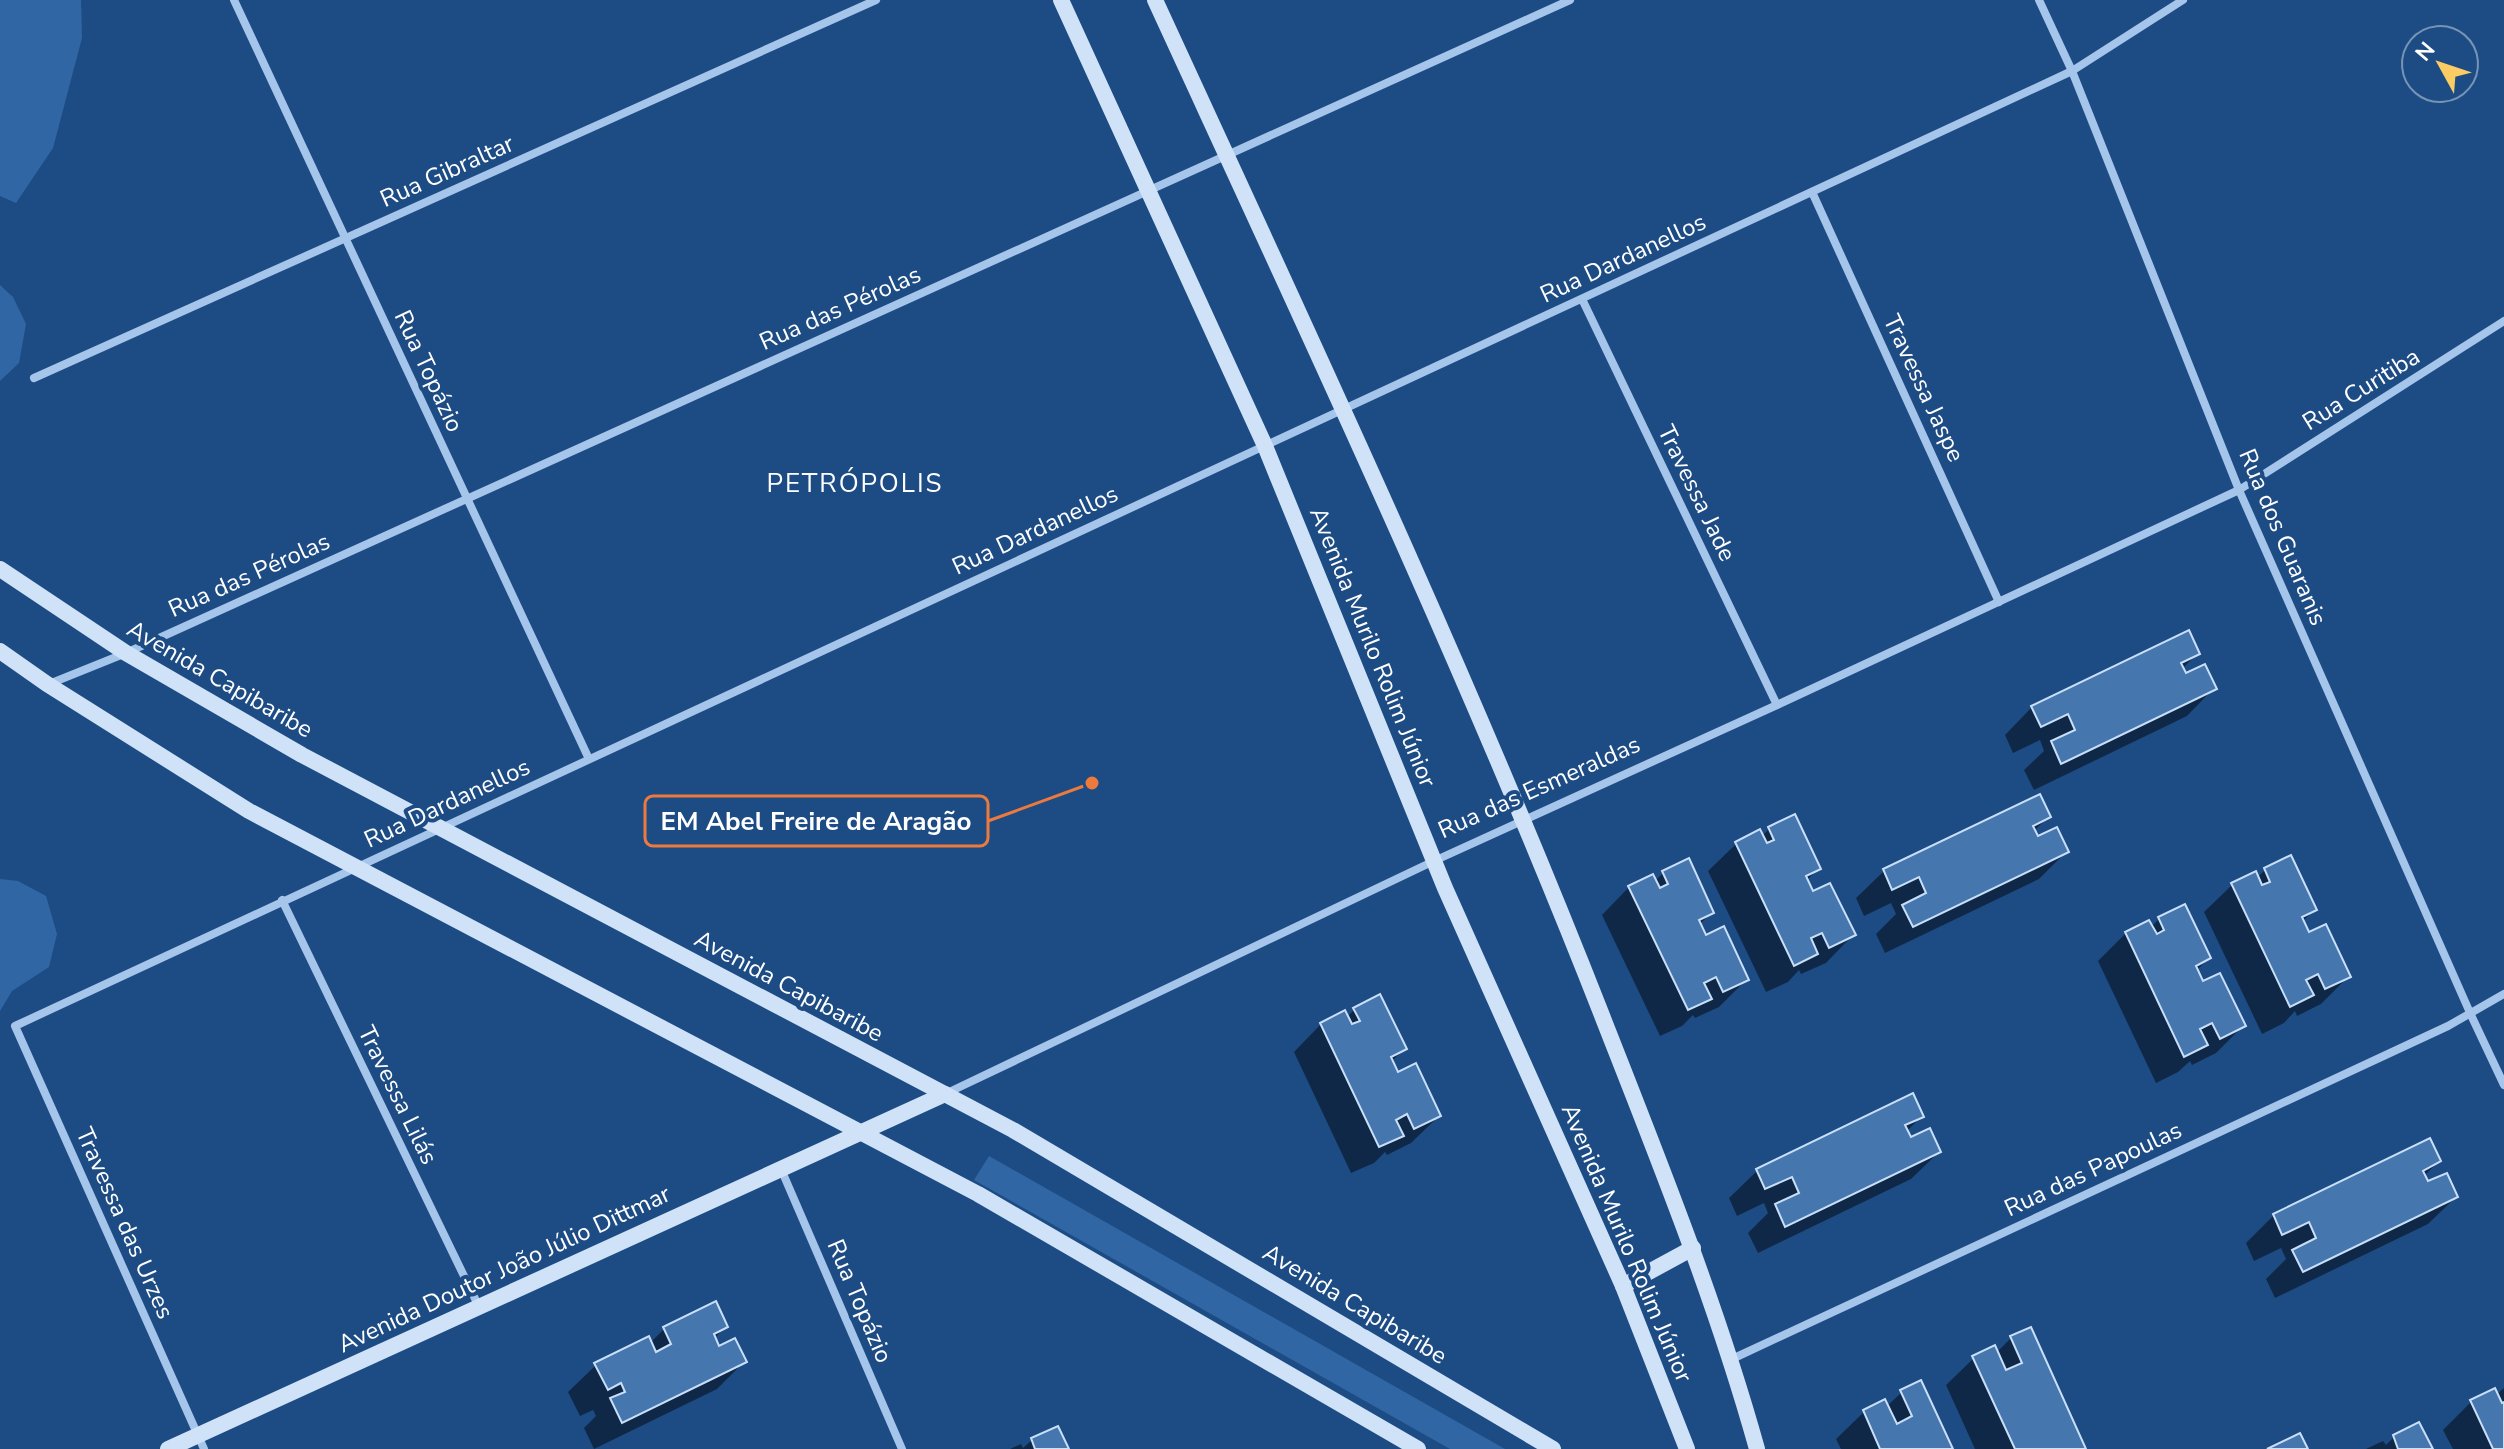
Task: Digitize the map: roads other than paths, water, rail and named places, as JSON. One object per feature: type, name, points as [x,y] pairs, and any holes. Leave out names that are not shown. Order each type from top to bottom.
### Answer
[{"type":"main road","name":"Avenida Murilo Rolim Júnior","points":[[1061,0],[1265,446],[1434,861],[1623,1286],[1687,1449]]},
{"type":"main road","points":[[1155,0],[1343,410],[1534,842],[1693,1248],[1732,1359],[1757,1449]]},
{"type":"main road","name":"Avenida Capibaribe","points":[[0,569],[126,653],[302,755],[1013,1130],[1553,1449]]},
{"type":"main road","points":[[0,651],[249,811],[978,1194],[1418,1449]]},
{"type":"main road","name":"Rua das Esmeraldas","points":[[860,1132],[945,1094]]},
{"type":"main road","name":"Avenida Doutor João Júlio Dittmar","points":[[168,1449],[201,1442],[479,1307],[860,1132]]},
{"type":"main road","points":[[1623,1286],[1693,1248]]},
{"type":"street","name":"Rua Topázio","points":[[234,0],[589,759]]},
{"type":"street","name":"Rua Gibraltar","points":[[34,378],[876,0]]},
{"type":"street","name":"Rua das Pérolas","points":[[47,684],[126,653],[1570,0]]},
{"type":"street","name":"Rua dos Guaranis","points":[[2039,0],[2072,71],[2239,490],[2504,1085]]},
{"type":"street","name":"Rua Dardanellos","points":[[15,1026],[2072,71],[2183,0]]},
{"type":"street","name":"Travessa Jaspe","points":[[1812,192],[1999,602]]},
{"type":"street","name":"Travessa Jade","points":[[1582,299],[1777,705]]},
{"type":"street","name":"Rua Curitiba","points":[[2239,490],[2504,321]]},
{"type":"street","name":"Rua das Esmeraldas","points":[[945,1094],[1434,861],[2239,490]]},
{"type":"street","name":"Travessa Lilás","points":[[282,900],[479,1307]]},
{"type":"street","name":"Rua das Papoulas","points":[[1732,1359],[2471,1015],[2504,994]]},
{"type":"street","name":"Travessa das Urzes","points":[[15,1026],[201,1442]]},
{"type":"street","name":"Rua Topázio","points":[[781,1169],[902,1449]]},
{"type":"place","name":"EM Abel Freire de Aragão","points":[[1092,783]]},
{"type":"district","name":"PETRÓPOLIS","points":[[855,483]]}]
